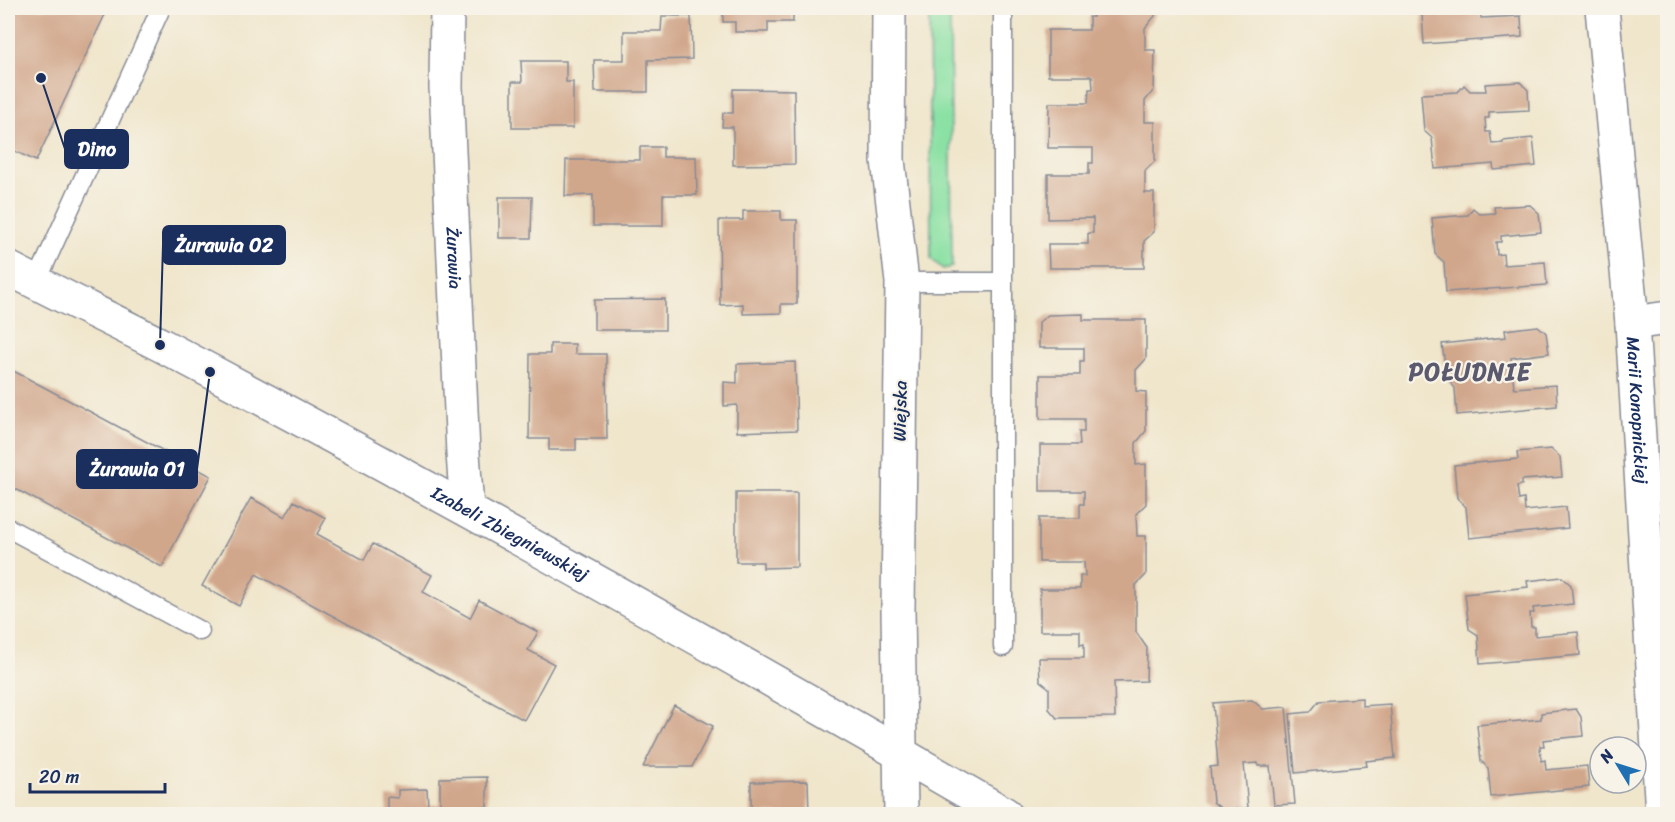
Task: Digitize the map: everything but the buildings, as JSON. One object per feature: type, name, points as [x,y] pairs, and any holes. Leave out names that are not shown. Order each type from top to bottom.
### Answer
[{"type":"street","name":"Żurawia","points":[[447,8],[447,99],[467,509]]},
{"type":"street","name":"Wiejska","points":[[889,8],[888,160],[902,282],[898,609],[901,814]]},
{"type":"street","name":"Marii Konopnickiej","points":[[1602,8],[1632,323],[1662,814]]},
{"type":"street","name":"Izabeli Zbiegniewskiej","points":[[22,275],[160,345],[467,509],[1005,814]]},
{"type":"street","points":[[1632,323],[1668,318]]},
{"type":"lane","points":[[22,275],[161,8]]},
{"type":"lane","points":[[1003,8],[1003,647]]},
{"type":"lane","points":[[902,282],[1002,282]]},
{"type":"lane","points":[[8,528],[200,631]]},
{"type":"green space","points":[[929,8],[950,8],[952,267],[943,269],[931,259]]},
{"type":"place","name":"Dino","points":[[41,78]]},
{"type":"place","name":"Żurawia 02","points":[[160,345]]},
{"type":"place","name":"Żurawia 01","points":[[210,372]]},
{"type":"district","name":"POŁUDNIE","points":[[1470,372]]}]
